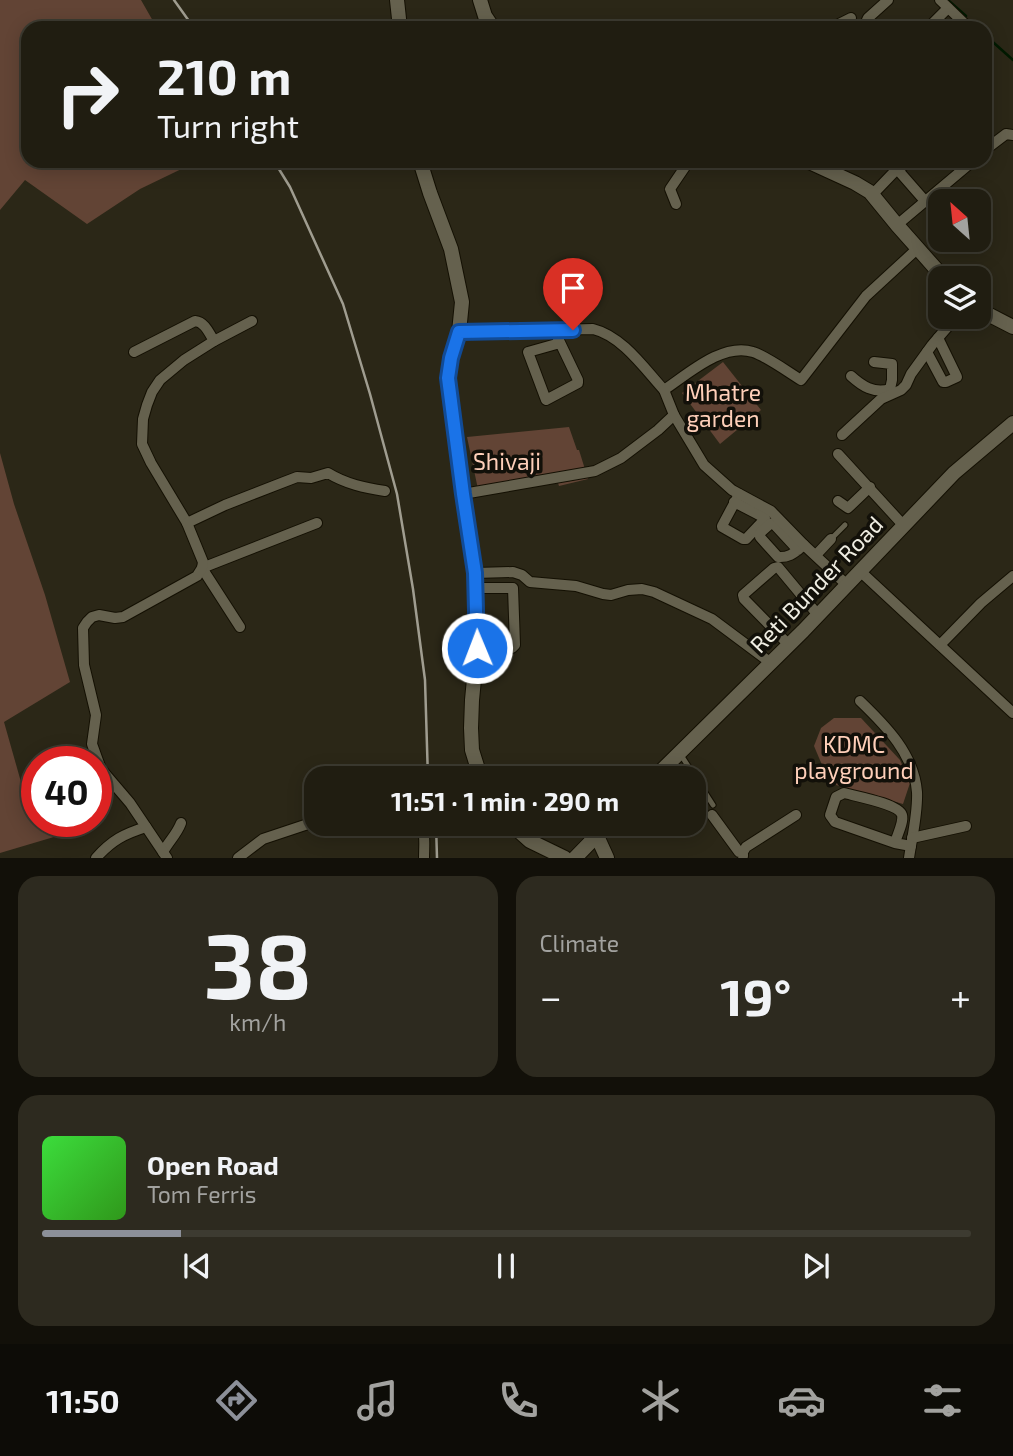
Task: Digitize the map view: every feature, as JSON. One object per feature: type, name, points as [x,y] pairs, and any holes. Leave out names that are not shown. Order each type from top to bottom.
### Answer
[{"type":"street","points":[[397,0],[399,21]]},
{"type":"street","points":[[480,0],[488,21]]},
{"type":"street","points":[[868,21],[888,0]]},
{"type":"street","points":[[933,21],[944,4],[962,21]]},
{"type":"street","points":[[845,21],[851,18]]},
{"type":"street","points":[[992,145],[1006,134],[1013,135]]},
{"type":"street","points":[[422,168],[451,249],[462,302],[459,332],[448,378],[475,580],[477,648],[471,728],[472,750],[477,766]]},
{"type":"street","points":[[676,204],[670,189],[684,168]]},
{"type":"street","points":[[822,168],[873,194],[933,266]]},
{"type":"street","points":[[873,194],[893,168]]},
{"type":"street","points":[[898,168],[925,201]]},
{"type":"street","points":[[897,225],[965,168]]},
{"type":"street","points":[[664,390],[712,358],[739,349],[755,352],[801,380],[866,296],[917,249]]},
{"type":"street","points":[[991,316],[1013,327]]},
{"type":"street","points":[[134,352],[195,321],[204,324],[214,341]]},
{"type":"street","points":[[165,855],[130,803],[101,769],[95,756],[92,744],[96,715],[84,665],[83,628],[92,617],[99,615],[123,617],[197,576],[202,568],[187,523],[150,463],[142,444],[144,419],[152,392],[160,380],[184,360],[252,321]]},
{"type":"street","points":[[459,332],[593,329],[611,336],[664,390],[674,415],[704,465],[737,498],[771,511],[801,548],[816,555],[847,585]]},
{"type":"street","points":[[842,435],[881,399],[901,390],[946,329]]},
{"type":"street","points":[[554,330],[561,343],[578,383],[546,400],[527,353],[561,343]]},
{"type":"street","points":[[927,352],[943,382],[957,377],[938,338]]},
{"type":"street","points":[[874,362],[892,364],[890,389],[873,390],[853,380],[871,395],[881,399]]},
{"type":"street","points":[[890,380],[906,384]]},
{"type":"street","points":[[463,494],[595,471],[621,458],[674,415]]},
{"type":"street","name":"Reti Bunder Road","points":[[666,766],[861,572],[954,473],[1013,423]]},
{"type":"street","points":[[838,454],[904,526]]},
{"type":"street","points":[[187,523],[225,505],[297,478],[311,478],[328,473],[338,480],[385,491]]},
{"type":"street","points":[[838,501],[848,508],[870,487]]},
{"type":"street","points":[[202,568],[317,523]]},
{"type":"street","points":[[816,555],[831,539]]},
{"type":"street","points":[[789,645],[743,595],[778,567],[818,615]]},
{"type":"street","points":[[202,568],[240,627]]},
{"type":"street","points":[[475,580],[513,572],[535,584],[576,586],[611,595],[642,589],[654,592],[712,619],[771,663]]},
{"type":"street","points":[[861,572],[1013,713]]},
{"type":"street","points":[[940,645],[981,603],[1013,576]]},
{"type":"street","points":[[475,580],[513,588],[515,645],[512,648],[477,648]]},
{"type":"street","points":[[860,701],[893,735],[914,774],[917,793],[910,847]]},
{"type":"street","points":[[895,843],[903,819],[895,807],[844,793],[836,797],[830,815],[835,822],[895,843],[910,847],[966,826]]},
{"type":"street","points":[[712,810],[743,855],[746,847],[796,815]]},
{"type":"street","points":[[165,855],[167,844],[177,834],[181,823]]},
{"type":"street","points":[[237,858],[263,839],[304,825]]},
{"type":"street","points":[[96,858],[111,842],[126,833],[146,827]]},
{"type":"street","points":[[424,836],[424,858]]},
{"type":"street","points":[[524,836],[565,858]]},
{"type":"street","points":[[575,858],[597,836],[607,858]]},
{"type":"lane","points":[[831,539],[845,525]]},
{"type":"lane","points":[[679,752],[712,810]]},
{"type":"green space","points":[[0,0],[141,0],[153,21],[21,21],[21,168],[184,168],[140,189],[87,224],[25,180],[0,210]]},
{"type":"green space","name":"Mhatre garden","points":[[723,362],[761,410],[720,444],[682,393]]},
{"type":"green space","name":"Shivaji","points":[[569,427],[588,479],[559,486],[558,483],[479,494],[467,437]]},
{"type":"green space","points":[[0,453],[70,682],[4,722],[21,782],[21,837],[54,837],[0,853]]},
{"type":"green space","name":"KDMC playground","points":[[834,718],[861,718],[900,760],[910,783],[903,804],[836,785],[822,765],[814,746],[821,728]]},
{"type":"waterway","points":[[948,0],[966,16]]},
{"type":"waterway","points":[[992,41],[1013,60]]},
{"type":"railway","points":[[174,0],[189,21]]},
{"type":"railway","points":[[278,168],[290,187],[343,304],[397,494],[425,680],[428,766]]},
{"type":"railway","points":[[436,836],[437,858]]},
{"type":"route","points":[[477,648],[475,573],[448,378],[451,358],[459,332],[573,330]]}]
